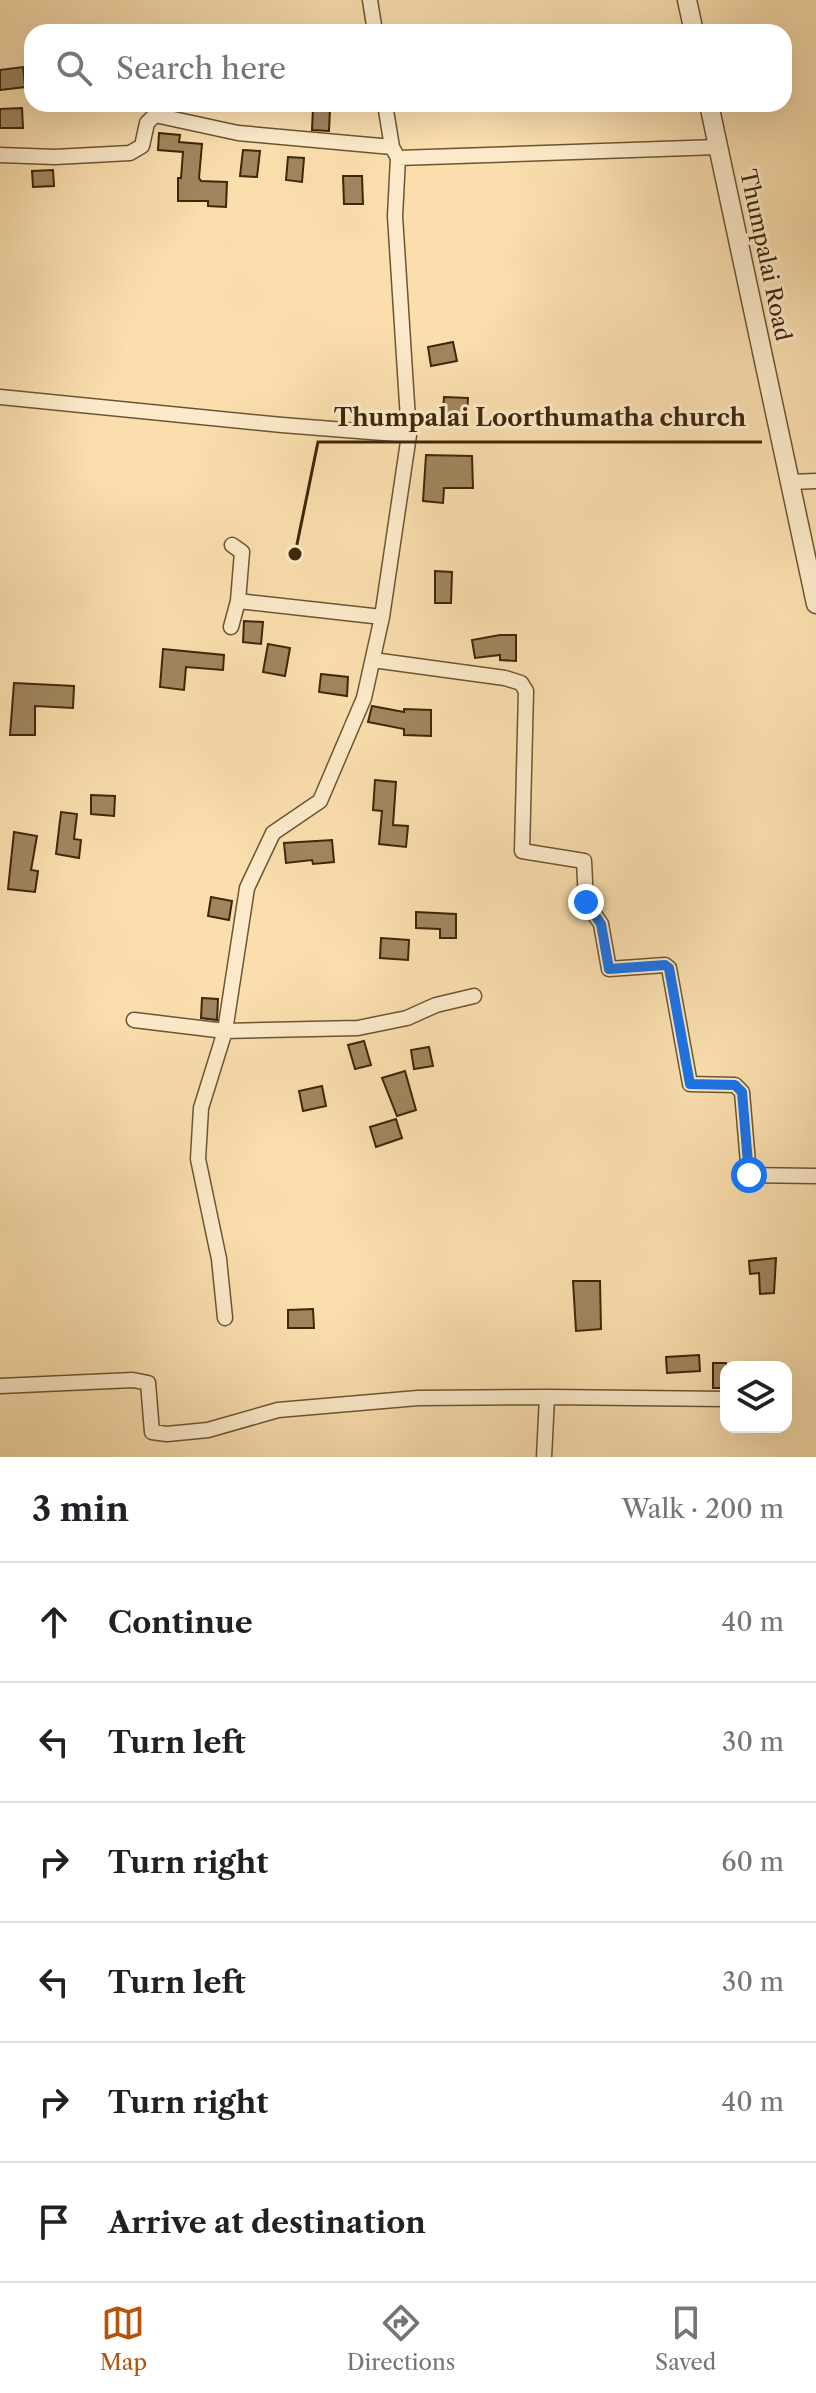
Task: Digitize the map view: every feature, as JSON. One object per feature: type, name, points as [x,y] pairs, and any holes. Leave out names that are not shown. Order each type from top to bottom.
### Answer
[{"type":"street","points":[[370,0],[374,24]]},
{"type":"street","points":[[687,0],[692,24]]},
{"type":"street","points":[[225,1318],[219,1259],[198,1159],[201,1108],[225,1031],[247,888],[273,833],[320,801],[364,698],[382,617],[409,435],[395,216],[395,152],[387,112]]},
{"type":"street","name":"Thumpalai Road","points":[[711,112],[816,604]]},
{"type":"street","points":[[0,155],[55,157],[130,153],[142,146],[147,123],[155,115],[238,133],[395,152],[718,147]]},
{"type":"street","points":[[0,397],[409,435]]},
{"type":"street","points":[[790,482],[816,481]]},
{"type":"street","points":[[231,627],[238,601],[242,552],[232,545]]},
{"type":"street","points":[[238,601],[382,617]]},
{"type":"street","points":[[373,660],[505,678],[521,683],[526,691],[522,851],[584,861],[586,902],[601,924],[609,969],[665,965],[669,968],[690,1084],[735,1085],[742,1092],[749,1175],[816,1176]]},
{"type":"street","points":[[134,1020],[225,1031],[358,1028],[407,1018],[436,1005],[474,996]]},
{"type":"street","points":[[0,1386],[133,1380],[148,1383],[152,1432],[167,1434],[208,1430],[278,1410],[418,1398],[720,1399]]},
{"type":"street","points":[[544,1457],[547,1397]]},
{"type":"building","points":[[23,67],[24,87],[0,90],[0,70]]},
{"type":"building","points":[[22,108],[23,128],[0,128],[0,109]]},
{"type":"building","points":[[313,112],[330,112],[329,131],[312,130]]},
{"type":"building","points":[[159,133],[180,135],[179,142],[202,144],[199,178],[201,181],[227,182],[226,207],[208,206],[208,201],[178,201],[183,152],[158,150]]},
{"type":"building","points":[[243,150],[260,151],[257,177],[240,176]]},
{"type":"building","points":[[288,157],[304,158],[302,182],[286,180]]},
{"type":"building","points":[[53,170],[54,186],[33,187],[32,171]]},
{"type":"building","points":[[343,176],[362,176],[363,204],[344,204]]},
{"type":"building","points":[[453,342],[457,361],[431,366],[428,347]]},
{"type":"building","points":[[444,397],[468,398],[467,414],[443,413]]},
{"type":"building","points":[[426,455],[472,456],[473,488],[444,488],[443,503],[423,501]]},
{"type":"building","points":[[435,571],[452,572],[451,603],[435,603]]},
{"type":"building","points":[[244,621],[263,622],[261,644],[243,642]]},
{"type":"building","points":[[516,635],[516,661],[500,660],[500,655],[475,658],[472,640]]},
{"type":"building","points":[[268,644],[290,648],[285,676],[263,672]]},
{"type":"building","points":[[163,649],[224,655],[223,670],[186,667],[184,690],[160,687]]},
{"type":"building","points":[[321,674],[348,677],[347,696],[319,692]]},
{"type":"building","points":[[14,683],[74,686],[73,708],[35,706],[35,735],[10,735]]},
{"type":"building","points":[[372,706],[404,712],[404,709],[431,710],[431,736],[404,735],[404,729],[368,722]]},
{"type":"building","points":[[375,780],[396,782],[393,825],[408,826],[406,847],[379,844],[382,811],[373,810]]},
{"type":"building","points":[[91,795],[115,796],[114,816],[91,814]]},
{"type":"building","points":[[61,812],[77,814],[74,839],[81,840],[79,858],[56,854]]},
{"type":"building","points":[[14,832],[37,836],[31,870],[38,871],[35,892],[8,889]]},
{"type":"building","points":[[332,840],[334,862],[313,864],[312,860],[286,863],[284,843]]},
{"type":"building","points":[[211,897],[232,901],[229,920],[208,916]]},
{"type":"building","points":[[416,912],[456,914],[456,938],[440,938],[440,929],[416,928]]},
{"type":"building","points":[[381,938],[409,940],[408,960],[380,958]]},
{"type":"building","points":[[202,998],[218,999],[217,1020],[201,1018]]},
{"type":"building","points":[[364,1041],[371,1065],[355,1069],[348,1045]]},
{"type":"building","points":[[429,1047],[433,1066],[414,1069],[411,1050]]},
{"type":"building","points":[[405,1071],[416,1110],[397,1116],[382,1078]]},
{"type":"building","points":[[322,1086],[326,1106],[303,1111],[299,1091]]},
{"type":"building","points":[[396,1119],[402,1138],[376,1147],[370,1127]]},
{"type":"building","points":[[776,1258],[774,1293],[760,1294],[759,1273],[750,1274],[749,1261]]},
{"type":"building","points":[[573,1281],[600,1281],[601,1329],[576,1331]]},
{"type":"building","points":[[313,1309],[314,1328],[288,1328],[288,1310]]},
{"type":"building","points":[[699,1355],[700,1371],[667,1373],[666,1357]]},
{"type":"building","points":[[713,1363],[720,1363],[720,1388],[713,1388]]},
{"type":"place","name":"Thumpalai Loorthumatha church","points":[[295,554]]},
{"type":"route","points":[[586,902],[601,924],[609,969],[665,965],[669,968],[690,1084],[735,1085],[742,1092],[749,1175]]}]
